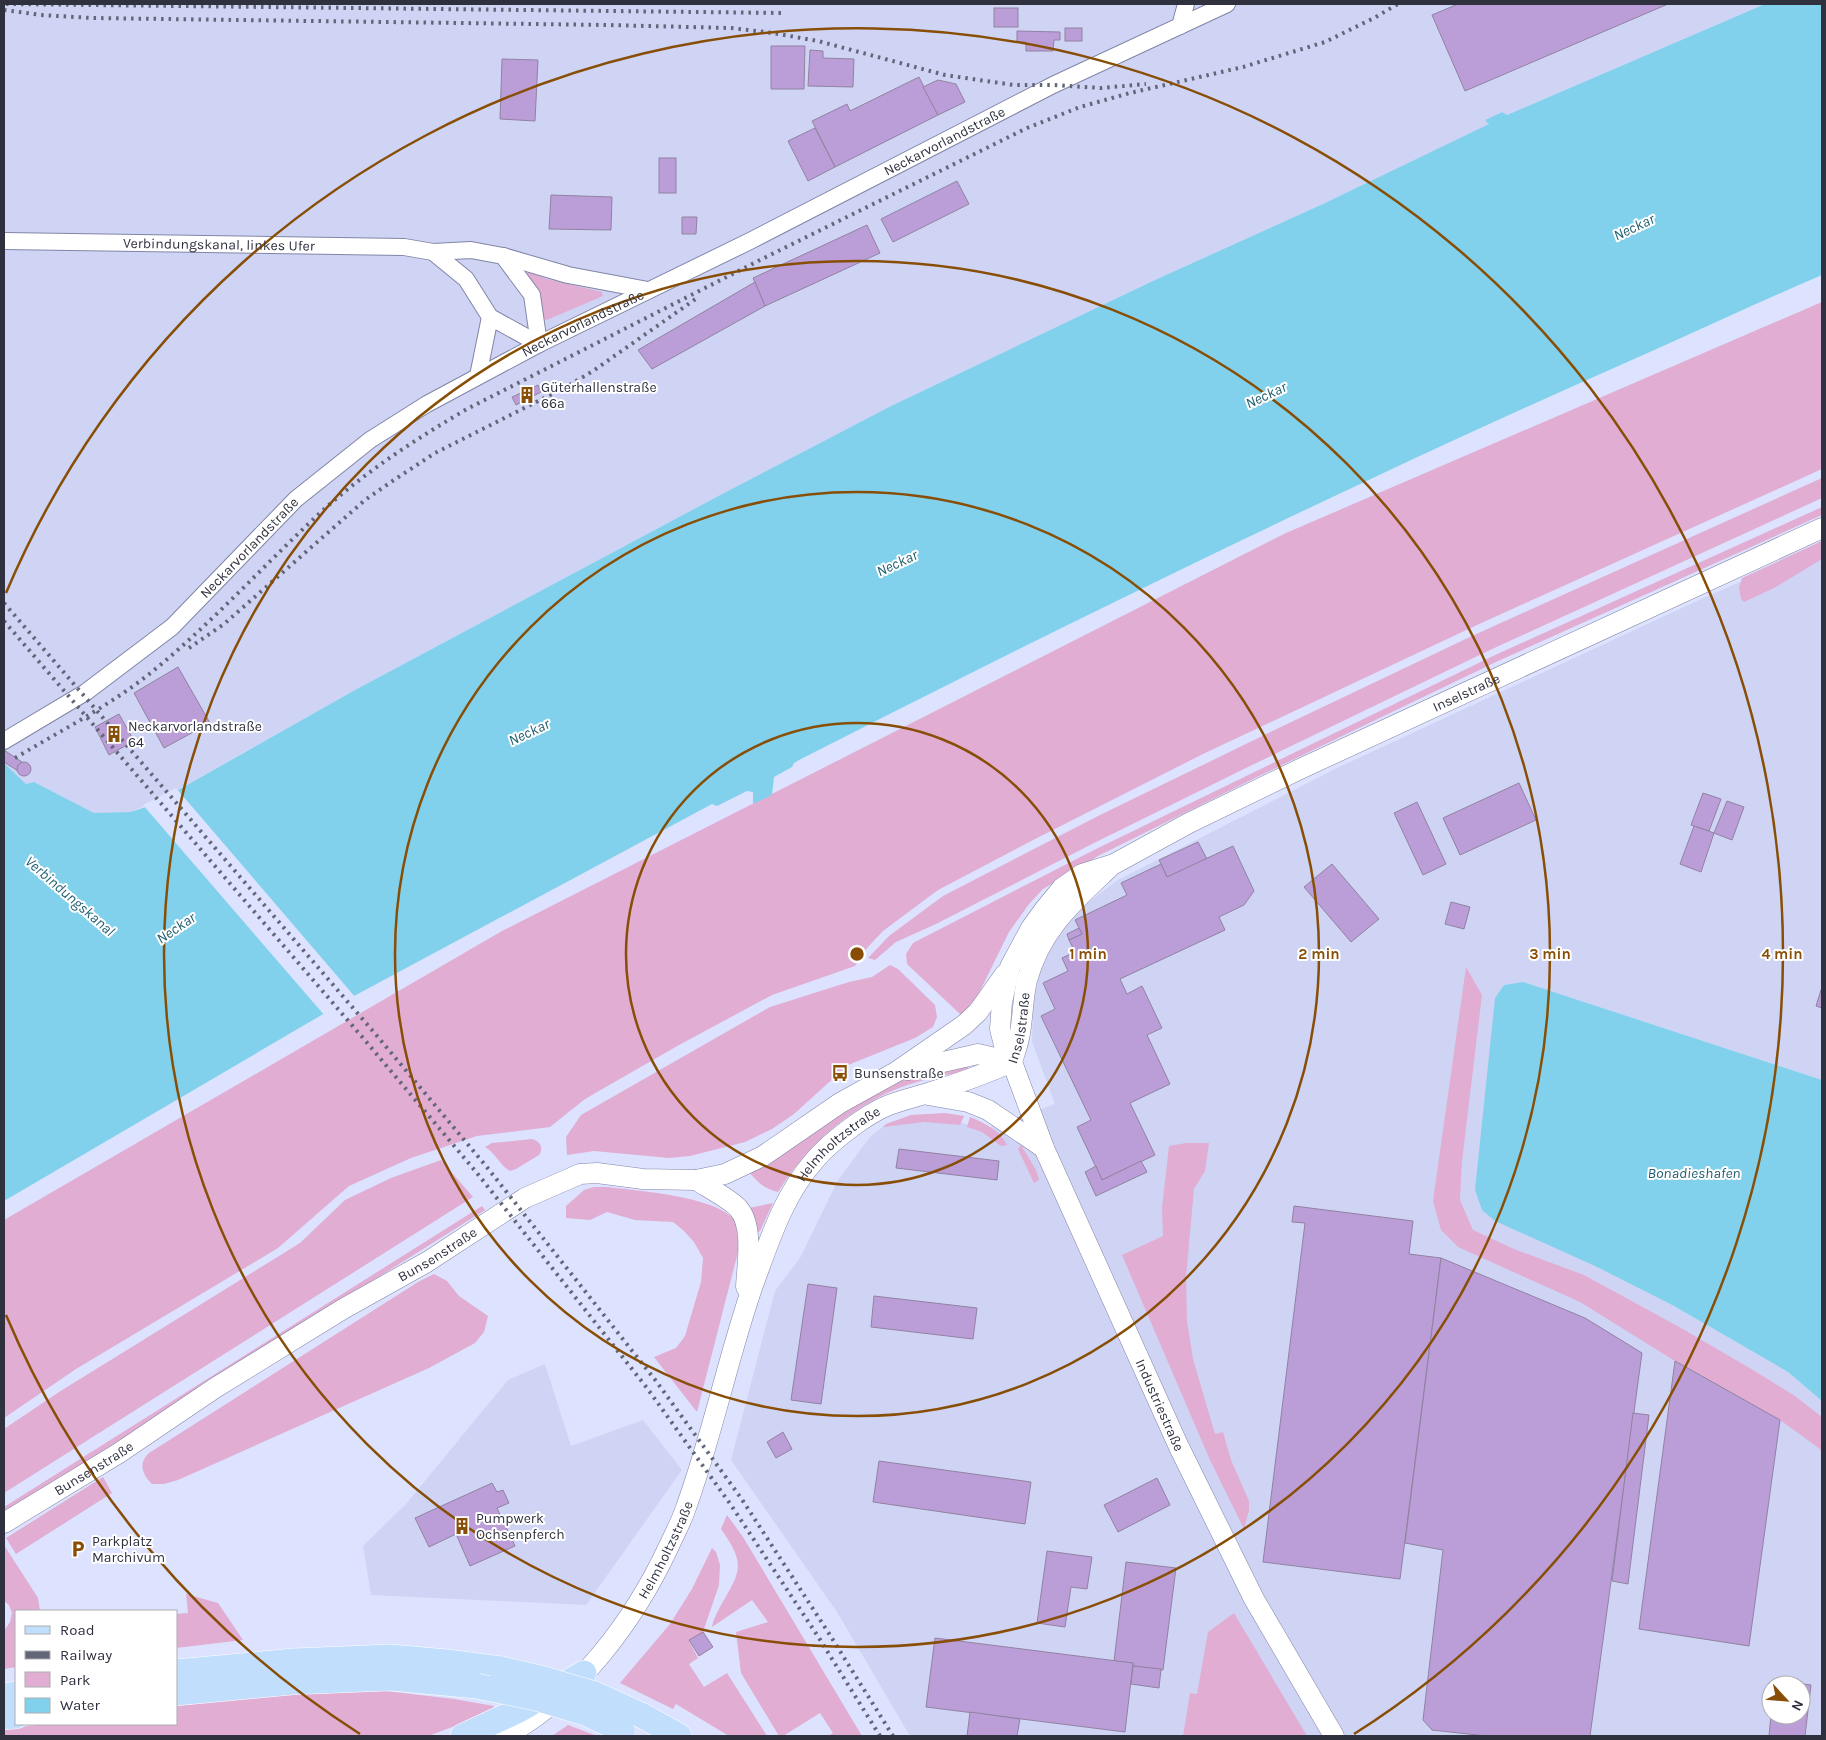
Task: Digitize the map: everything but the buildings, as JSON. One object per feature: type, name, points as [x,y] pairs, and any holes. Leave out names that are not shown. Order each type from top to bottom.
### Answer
[{"type":"main road","points":[[178,1672],[294,1661],[390,1658],[446,1662],[501,1669],[595,1694],[632,1727]]},
{"type":"main road","points":[[463,1736],[519,1710],[584,1672]]},
{"type":"main road","points":[[178,1693],[292,1682],[391,1678],[477,1686],[536,1698],[632,1727],[678,1736]]},
{"type":"street","points":[[1180,26],[1186,4]]},
{"type":"street","name":"Neckarvorlandstraße","points":[[4,741],[86,692],[172,627],[296,499],[370,440],[427,404],[539,344],[750,241],[1053,85],[1227,4]]},
{"type":"street","name":"Verbindungskanal, linkes Ufer","points":[[4,241],[404,247],[434,252],[471,250],[504,256],[568,275],[648,290]]},
{"type":"street","points":[[434,252],[466,279],[490,317],[539,344]]},
{"type":"street","points":[[504,256],[532,295],[539,344]]},
{"type":"street","points":[[478,376],[490,317]]},
{"type":"street","name":"Inselstraße","points":[[1012,1062],[1004,1045],[1000,1029],[1002,1002],[1010,966],[1031,928],[1062,888],[1082,874],[1114,864],[1190,823],[1300,768],[1822,528]]},
{"type":"street","name":"Inselstraße","points":[[1012,1062],[1020,1033],[1022,1006],[1028,979],[1036,954],[1061,914],[1114,864]]},
{"type":"street","name":"Bunsenstraße","points":[[4,1523],[119,1453],[215,1388],[343,1309],[426,1262],[525,1198],[580,1174],[597,1173],[643,1179],[696,1180],[725,1174],[744,1167],[787,1141],[840,1103],[896,1072],[964,1025],[978,1012],[1010,966]]},
{"type":"street","name":"Bunsenstraße","points":[[896,1072],[978,1054],[1012,1062]]},
{"type":"street","name":"Helmholtzstraße","points":[[505,1736],[545,1710],[584,1672],[612,1640],[636,1607],[657,1572],[684,1515],[729,1360],[774,1226],[789,1198],[814,1161],[849,1129],[888,1106],[981,1076],[1012,1062]]},
{"type":"street","name":"Industriestraße","points":[[1012,1062],[1044,1148],[1179,1447],[1254,1599],[1334,1736]]},
{"type":"street","points":[[924,1094],[950,1098],[984,1108],[1013,1125],[1044,1148]]},
{"type":"street","name":"Helmholtzstraße","points":[[696,1180],[738,1207],[745,1218],[748,1248],[744,1312]]},
{"type":"shaded area","points":[[4,4],[1765,4],[1507,115],[1501,112],[1485,120],[1490,124],[1325,203],[1155,280],[891,406],[355,690],[161,799],[130,812],[108,814],[94,813],[34,782],[26,784],[4,763]]},
{"type":"shaded area","points":[[1822,546],[1822,1080],[1523,982],[1504,985],[1595,1266],[1674,1306],[1788,1372],[1822,1401],[1822,1736],[910,1736],[837,1612],[731,1460],[775,1291],[800,1258],[838,1180],[870,1137],[885,1125],[952,1119],[982,1130],[1055,1104],[1032,1042],[1033,1007],[1040,969],[1054,941],[1075,913],[1116,881],[1337,768],[1699,600]]},
{"type":"shaded area","points":[[545,1364],[571,1446],[643,1420],[682,1470],[586,1605],[371,1595],[363,1546],[406,1504],[508,1380]]},
{"type":"green space","points":[[529,272],[547,279],[602,292],[603,296],[547,320],[544,319],[540,297],[527,274]]},
{"type":"green space","points":[[1822,302],[1822,469],[1477,625],[1203,754],[1037,838],[938,890],[883,931],[867,948],[855,966],[772,995],[679,1045],[585,1099],[550,1127],[477,1136],[411,1158],[349,1186],[278,1248],[76,1369],[4,1418],[4,1220],[502,931],[1286,533]]},
{"type":"green space","points":[[1822,478],[1822,498],[1490,650],[1248,767],[936,924],[896,942],[875,960],[868,958],[889,936],[943,896],[1100,815],[1472,636]]},
{"type":"green space","points":[[1822,507],[1822,515],[1496,662],[1098,856],[1043,889],[1029,904],[1009,932],[977,997],[961,1015],[907,964],[906,954],[913,943],[1094,850],[1493,656]]},
{"type":"green space","points":[[1822,541],[1822,559],[1776,587],[1744,602],[1741,599],[1739,588],[1742,578]]},
{"type":"green space","points":[[890,965],[898,969],[935,1005],[937,1017],[933,1027],[915,1038],[848,1065],[794,1114],[772,1129],[745,1142],[690,1156],[669,1158],[594,1151],[567,1155],[566,1137],[581,1115],[770,1007],[849,982],[872,977]]},
{"type":"green space","points":[[1466,967],[1482,995],[1462,1161],[1460,1200],[1473,1230],[1514,1249],[1584,1275],[1681,1328],[1795,1396],[1822,1417],[1822,1453],[1820,1449],[1780,1420],[1675,1361],[1580,1302],[1458,1247],[1441,1230],[1433,1201]]},
{"type":"green space","points":[[967,1064],[969,1070],[894,1090],[860,1108],[814,1145],[778,1192],[762,1185],[750,1173],[893,1081]]},
{"type":"green space","points":[[945,1113],[964,1116],[960,1125],[924,1122],[883,1127],[886,1124],[911,1115]]},
{"type":"green space","points":[[970,1117],[992,1128],[1007,1145],[1001,1146],[982,1132],[967,1127]]},
{"type":"green space","points":[[532,1139],[540,1145],[539,1155],[510,1171],[485,1147],[492,1143]]},
{"type":"green space","points":[[1186,1143],[1209,1143],[1205,1171],[1194,1189],[1186,1277],[1187,1321],[1193,1359],[1215,1434],[1223,1432],[1231,1460],[1249,1501],[1249,1510],[1244,1529],[1210,1460],[1122,1255],[1163,1236],[1162,1208],[1169,1146]]},
{"type":"green space","points":[[1021,1145],[1036,1170],[1039,1180],[1034,1183],[1018,1149]]},
{"type":"green space","points":[[441,1160],[473,1197],[4,1493],[4,1429],[59,1392],[300,1243],[345,1200],[391,1178]]},
{"type":"green space","points":[[594,1187],[638,1190],[693,1200],[724,1211],[734,1219],[739,1227],[740,1242],[738,1251],[697,1412],[654,1357],[676,1348],[685,1336],[701,1282],[703,1258],[694,1242],[673,1222],[635,1220],[607,1212],[590,1220],[566,1218],[566,1206],[584,1190]]},
{"type":"green space","points":[[773,1203],[761,1229],[759,1232],[756,1232],[749,1208]]},
{"type":"green space","points":[[482,1206],[485,1210],[4,1513],[4,1507]]},
{"type":"green space","points":[[434,1274],[447,1281],[459,1296],[488,1316],[484,1332],[475,1343],[429,1368],[178,1480],[164,1484],[152,1484],[146,1476],[142,1465],[149,1453],[418,1282]]},
{"type":"green space","points":[[103,1477],[112,1493],[16,1554],[6,1538]]},
{"type":"green space","points":[[727,1515],[743,1537],[862,1736],[828,1736],[833,1733],[820,1713],[783,1736],[779,1736],[741,1673],[736,1632],[768,1622],[752,1600],[712,1627],[738,1569],[735,1552],[721,1529]]},
{"type":"green space","points":[[4,1545],[38,1598],[40,1610],[15,1610],[15,1667],[4,1669],[4,1631],[10,1622],[12,1613],[9,1605],[4,1601]]},
{"type":"green space","points":[[712,1548],[716,1552],[720,1565],[719,1585],[703,1632],[689,1641],[698,1658],[689,1664],[704,1687],[727,1673],[767,1736],[729,1736],[676,1704],[673,1709],[620,1683],[670,1624],[692,1589]]},
{"type":"green space","points":[[186,1594],[218,1603],[243,1640],[178,1648],[178,1614],[188,1613]]},
{"type":"green space","points":[[1234,1613],[1307,1736],[1183,1736],[1190,1693],[1197,1694],[1208,1632]]},
{"type":"green space","points":[[314,1691],[386,1691],[494,1706],[493,1712],[428,1736],[4,1736],[4,1729],[38,1725],[178,1725],[178,1706]]},
{"type":"green space","points":[[568,1725],[597,1736],[552,1736]]},
{"type":"water","points":[[1765,4],[1822,4],[1822,275],[1443,445],[1120,599],[799,760],[792,767],[774,777],[772,795],[753,804],[753,792],[747,791],[717,806],[712,804],[354,996],[4,1201],[4,763],[26,784],[34,782],[94,813],[130,812],[143,808],[355,690],[891,406],[1155,280],[1325,203],[1489,124],[1485,120],[1502,112],[1507,115]]},
{"type":"water","name":"Bonadieshafen","points":[[1523,982],[1822,1080],[1822,1401],[1788,1372],[1674,1306],[1595,1266],[1495,1221],[1482,1210],[1475,1190],[1495,998],[1504,985]]},
{"type":"pier","points":[[176,788],[356,998],[325,1016],[143,805]]},
{"type":"railway","points":[[6,4],[783,13]]},
{"type":"railway","points":[[15,758],[103,706],[153,671],[197,633],[338,497],[391,457],[467,409],[764,258],[1027,128],[1080,107],[1130,93],[1243,67],[1325,42],[1398,4]]},
{"type":"railway","points":[[4,10],[41,15],[92,18],[731,28],[818,41],[945,75],[1014,85],[1101,88],[1146,84]]},
{"type":"railway","points":[[189,648],[224,624],[365,500],[394,480],[435,453],[566,387],[593,371],[697,298]]},
{"type":"railway","points":[[4,603],[372,1030],[486,1166],[656,1381],[741,1498],[893,1736]]},
{"type":"railway","points":[[4,621],[477,1173],[647,1388],[731,1505],[819,1638],[880,1736]]},
{"type":"place","name":"Güterhallenstraße 66a","points":[[527,395]]},
{"type":"place","name":"Neckarvorlandstraße 64","points":[[114,734]]},
{"type":"place","name":"Bunsenstraße","points":[[840,1073]]},
{"type":"place","name":"Pumpwerk Ochsenpferch","points":[[462,1526]]},
{"type":"place","name":"Parkplatz Marchivum","points":[[78,1549]]},
{"type":"water label","name":"Neckar","points":[[1634,227]]},
{"type":"water label","name":"Neckar","points":[[1266,395]]},
{"type":"water label","name":"Neckar","points":[[897,563]]},
{"type":"water label","name":"Neckar","points":[[529,732]]},
{"type":"water label","name":"Verbindungskanal","points":[[70,896]]},
{"type":"water label","name":"Neckar","points":[[176,928]]}]
